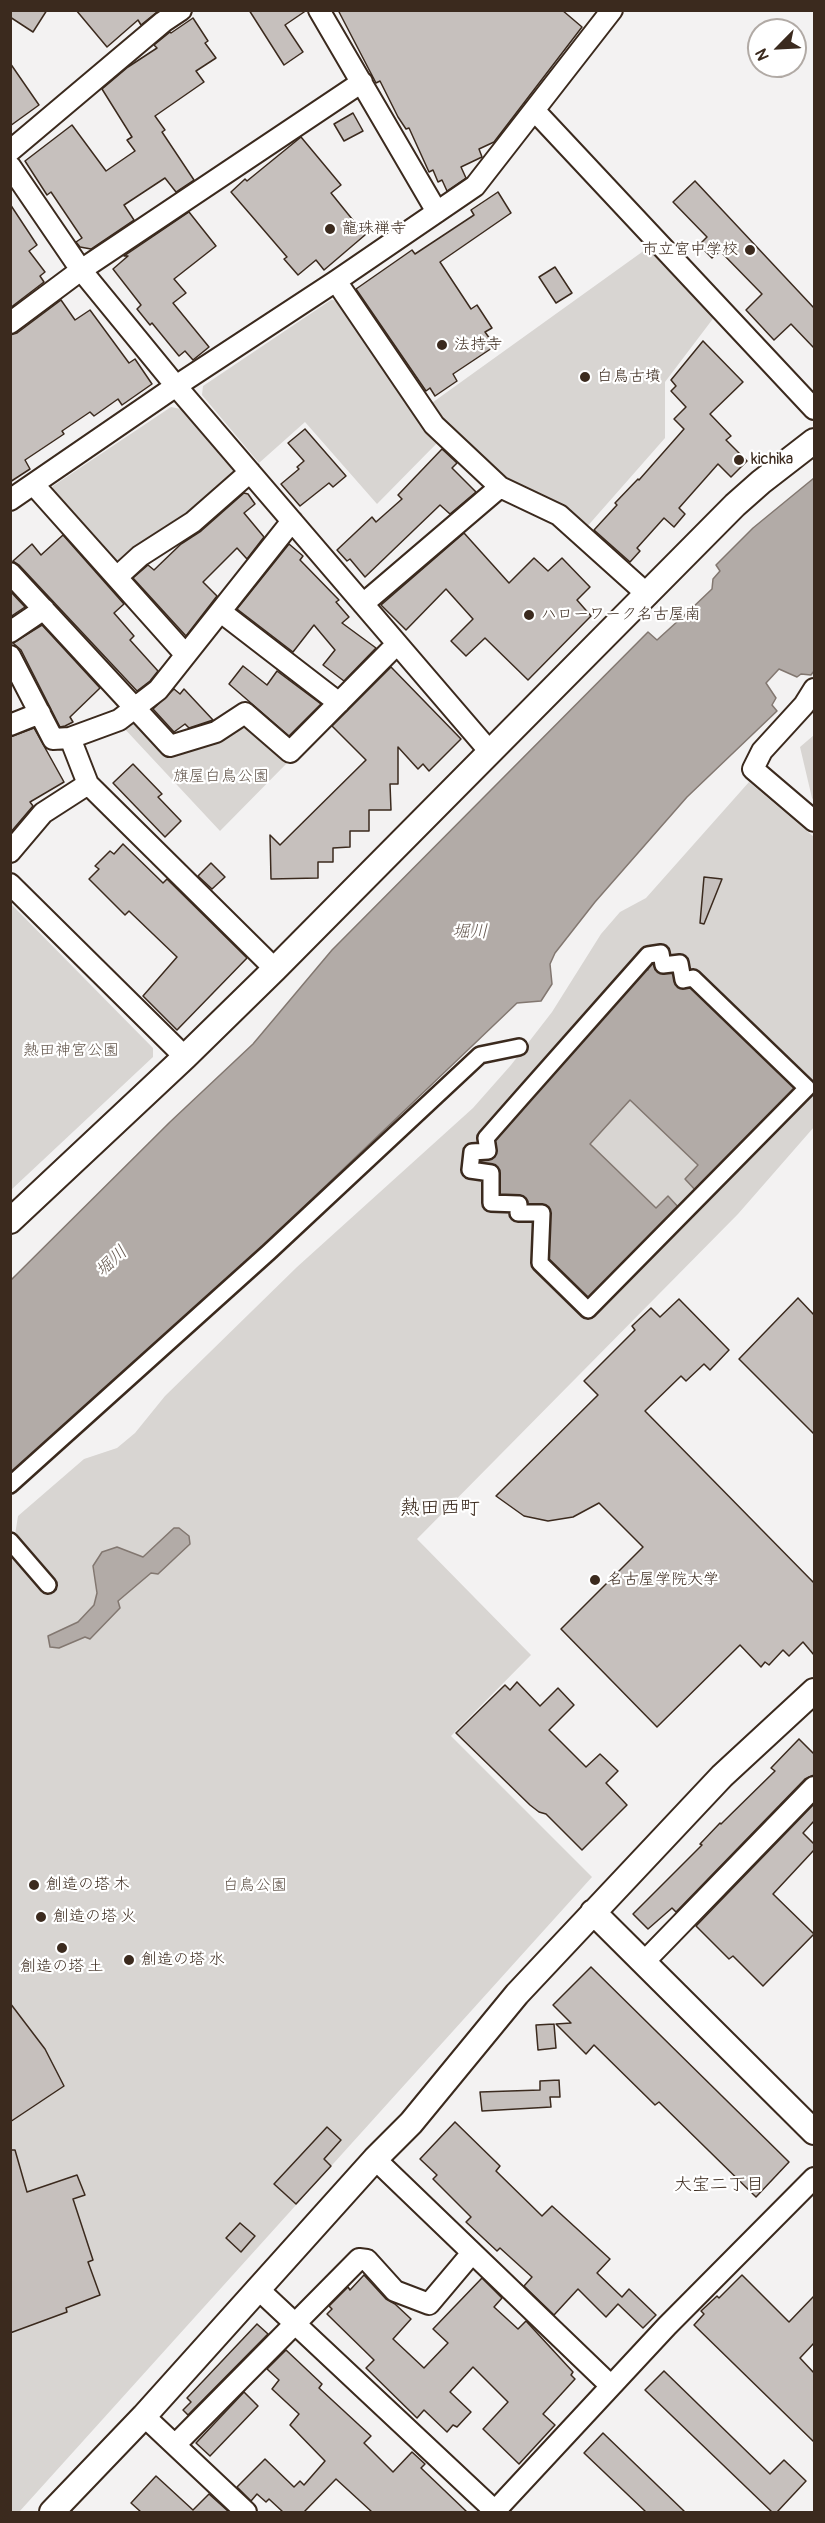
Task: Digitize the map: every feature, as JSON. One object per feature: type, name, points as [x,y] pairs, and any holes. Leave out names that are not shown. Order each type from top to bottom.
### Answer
[{"type":"street","points":[[10,151],[163,22],[181,10]]},
{"type":"street","points":[[319,10],[437,212]]},
{"type":"street","points":[[10,500],[475,186],[534,110],[602,14]]},
{"type":"street","points":[[10,323],[81,270],[362,82]]},
{"type":"street","points":[[534,110],[814,409]]},
{"type":"street","points":[[10,166],[81,270],[176,386],[491,753]]},
{"type":"street","points":[[336,281],[434,425],[500,487],[559,515],[648,595]]},
{"type":"street","points":[[10,1221],[275,969],[735,505],[760,482],[814,441]]},
{"type":"street","points":[[117,577],[140,556],[193,522],[250,472]]},
{"type":"street","points":[[34,485],[185,654]]},
{"type":"street","points":[[363,604],[500,487]]},
{"type":"street","points":[[10,656],[53,739],[70,738],[119,720],[158,690],[292,520]]},
{"type":"street","points":[[10,573],[170,746],[216,732],[245,714],[290,752],[397,644]]},
{"type":"street","points":[[10,632],[44,609]]},
{"type":"street","points":[[221,612],[339,702]]},
{"type":"street","points":[[814,689],[804,705],[762,751],[753,769],[814,821]]},
{"type":"street","points":[[10,724],[40,713]]},
{"type":"street","points":[[70,738],[88,784],[275,969]]},
{"type":"street","points":[[10,852],[43,813],[88,784]]},
{"type":"street","points":[[10,884],[185,1057]]},
{"type":"street","points":[[661,953],[663,965],[680,963],[683,980],[693,978],[807,1088],[588,1310],[540,1263],[542,1214],[518,1213],[519,1204],[491,1203],[491,1173],[470,1170],[472,1152],[488,1151],[486,1138],[523,1096],[648,955],[661,953]]},
{"type":"street","points":[[10,1485],[268,1252],[480,1055],[519,1047]]},
{"type":"street","points":[[14,1545],[48,1585]]},
{"type":"street","points":[[52,2512],[144,2416],[257,2288],[411,2123],[517,1994],[593,1912],[722,1776],[814,1691]]},
{"type":"street","points":[[643,1963],[814,1787]]},
{"type":"street","points":[[593,1912],[814,2132]]},
{"type":"street","points":[[375,2159],[611,2386]]},
{"type":"street","points":[[257,2288],[495,2512],[667,2326],[814,2178]]},
{"type":"street","points":[[175,2445],[359,2259],[367,2260],[395,2291],[429,2304],[472,2253]]},
{"type":"street","points":[[144,2416],[246,2512]]},
{"type":"green space","points":[[649,247],[715,316],[665,382],[665,438],[585,529],[504,483],[439,421],[429,405]]},
{"type":"green space","points":[[331,300],[341,301],[440,440],[377,504],[305,422],[259,463],[202,395],[203,386]]},
{"type":"green space","points":[[171,407],[181,409],[233,470],[232,480],[121,564],[112,564],[51,494],[53,486]]},
{"type":"green space","name":"旗屋白鳥公園","points":[[138,722],[167,753],[240,724],[247,724],[289,761],[220,831],[122,726]]},
{"type":"green space","points":[[814,735],[814,801],[800,747]]},
{"type":"green space","name":"白鳥公園","points":[[749,782],[814,837],[814,1127],[738,1214],[417,1539],[531,1655],[451,1736],[592,1877],[19,2512],[10,2512],[10,1539],[15,1535],[18,1516],[84,1459],[117,1448],[135,1433],[165,1396],[297,1267],[473,1108],[511,1065],[552,1012],[601,934],[620,912],[646,898]]},
{"type":"green space","name":"熱田神宮公園","points":[[11,904],[153,1048],[153,1057],[11,1190]]},
{"type":"water","name":"堀川","points":[[814,478],[814,671],[811,675],[801,674],[797,677],[779,669],[766,683],[776,698],[772,705],[777,711],[687,797],[595,902],[555,953],[550,964],[552,984],[541,1001],[517,1003],[200,1306],[11,1477],[10,1281],[170,1122],[253,1044],[332,950],[648,632],[657,640],[690,610],[712,589],[713,579],[720,571],[716,565],[753,528]]},
{"type":"water","points":[[650,959],[675,968],[800,1090],[698,1193],[685,1179],[698,1165],[630,1100],[590,1144],[656,1208],[668,1196],[681,1210],[588,1305],[545,1262],[546,1210],[494,1199],[494,1171],[475,1167],[475,1155],[639,971],[648,970]]},
{"type":"water","points":[[174,1528],[179,1528],[189,1536],[190,1544],[158,1574],[151,1573],[118,1601],[120,1608],[90,1639],[85,1637],[59,1648],[50,1647],[48,1636],[78,1622],[94,1605],[97,1593],[93,1566],[102,1552],[117,1547],[143,1557]]},
{"type":"building","points":[[10,10],[47,10],[33,32],[10,17]]},
{"type":"building","points":[[76,10],[156,10],[157,12],[141,25],[138,20],[107,47]]},
{"type":"building","points":[[249,10],[307,10],[285,25],[303,52],[284,65]]},
{"type":"building","points":[[338,10],[562,10],[582,27],[494,142],[479,149],[482,157],[461,167],[466,178],[447,191],[442,180],[438,182],[433,170],[429,172],[409,128],[406,129],[398,117],[380,81],[376,83]]},
{"type":"building","points":[[193,18],[208,41],[205,43],[216,58],[196,71],[204,82],[155,116],[165,130],[162,132],[194,180],[176,192],[165,178],[124,205],[134,220],[91,249],[80,247],[76,242],[82,238],[51,192],[47,195],[25,161],[72,125],[106,171],[135,151],[127,140],[132,137],[102,89],[128,67],[157,48],[154,45],[170,32]]},
{"type":"building","points":[[10,63],[39,105],[10,126]]},
{"type":"building","points":[[353,113],[363,131],[344,141],[334,124]]},
{"type":"building","points":[[301,137],[341,185],[331,193],[365,235],[324,270],[316,260],[298,275],[284,259],[287,257],[231,192]]},
{"type":"building","points":[[695,181],[814,308],[814,348],[791,324],[774,340],[746,310],[762,294],[720,251],[712,258],[699,245],[707,237],[673,202]]},
{"type":"building","points":[[498,192],[511,213],[440,262],[471,309],[477,305],[492,328],[485,332],[495,346],[453,374],[457,381],[435,396],[430,388],[426,391],[356,289],[412,250],[415,254],[474,215],[471,210]]},
{"type":"building","points":[[10,204],[37,245],[29,251],[45,272],[40,276],[44,282],[10,308]]},
{"type":"building","points":[[189,212],[216,246],[174,279],[186,293],[173,303],[209,347],[193,360],[185,351],[179,356],[152,323],[150,325],[137,309],[141,305],[113,269],[128,256],[124,256]]},
{"type":"building","points":[[555,267],[572,293],[556,303],[539,277]]},
{"type":"building","points":[[61,300],[75,320],[90,310],[129,363],[135,359],[152,384],[122,405],[118,399],[94,416],[90,412],[62,431],[64,434],[25,460],[30,469],[10,482],[10,335],[17,333]]},
{"type":"building","points":[[703,341],[743,382],[710,414],[731,436],[726,440],[747,461],[731,477],[718,464],[679,508],[685,514],[674,527],[664,518],[637,548],[640,551],[630,562],[594,530],[617,505],[615,503],[639,480],[684,429],[674,419],[686,407],[671,391],[676,386],[671,380]]},
{"type":"building","points":[[305,429],[346,476],[333,487],[329,483],[300,506],[281,484],[299,469],[297,467],[304,461],[288,443]]},
{"type":"building","points":[[442,449],[457,463],[452,468],[476,492],[450,514],[440,505],[365,577],[350,559],[347,561],[337,550],[372,517],[376,522],[402,499],[398,495]]},
{"type":"building","points":[[244,493],[248,494],[255,504],[244,513],[264,537],[247,559],[237,548],[203,582],[217,596],[186,636],[133,578],[148,565],[154,570],[181,544],[201,531]]},
{"type":"building","points":[[464,533],[509,583],[534,558],[548,571],[562,558],[590,587],[577,600],[591,616],[528,680],[485,638],[466,656],[451,641],[473,619],[446,589],[406,630],[381,605]]},
{"type":"building","points":[[63,535],[124,604],[114,613],[134,636],[130,640],[158,671],[137,691],[13,561],[32,544],[41,555]]},
{"type":"building","points":[[289,544],[303,556],[300,560],[339,600],[336,602],[349,617],[342,623],[376,648],[344,681],[323,665],[335,650],[314,625],[293,652],[237,609]]},
{"type":"building","points":[[10,591],[25,607],[10,617]]},
{"type":"building","points":[[42,625],[100,688],[70,717],[73,722],[65,726],[60,727],[21,650],[13,643]]},
{"type":"building","points":[[243,666],[267,685],[277,671],[321,704],[289,736],[229,684]]},
{"type":"building","points":[[391,667],[461,739],[429,771],[423,764],[418,769],[398,747],[398,784],[390,784],[391,810],[369,810],[369,831],[350,831],[350,847],[333,848],[333,862],[318,862],[318,878],[271,879],[270,835],[280,845],[366,760],[332,726]]},
{"type":"building","points":[[174,689],[180,694],[184,689],[213,720],[189,728],[185,724],[174,732],[153,709]]},
{"type":"building","points":[[34,728],[64,782],[30,802],[33,806],[10,833],[10,737]]},
{"type":"building","points":[[133,764],[162,794],[158,797],[181,821],[165,837],[113,783]]},
{"type":"building","points":[[123,844],[163,883],[167,879],[247,958],[177,1030],[143,996],[177,957],[129,911],[125,915],[89,879],[99,869],[95,866],[110,851],[114,854]]},
{"type":"building","points":[[211,863],[225,877],[212,889],[198,876]]},
{"type":"building","points":[[704,877],[722,879],[704,924],[700,923]]},
{"type":"building","points":[[798,1298],[814,1315],[814,1434],[739,1359]]},
{"type":"building","points":[[679,1299],[729,1350],[710,1370],[704,1364],[686,1381],[681,1376],[645,1411],[814,1583],[814,1655],[803,1642],[789,1656],[783,1650],[769,1665],[765,1662],[761,1667],[740,1645],[657,1727],[561,1629],[643,1547],[599,1503],[573,1517],[548,1521],[524,1516],[496,1496],[598,1395],[584,1381],[635,1330],[632,1326],[651,1308],[660,1317]]},
{"type":"building","points":[[517,1682],[540,1706],[558,1688],[574,1705],[549,1730],[586,1767],[600,1754],[618,1771],[606,1783],[627,1805],[582,1850],[546,1814],[530,1805],[456,1733],[505,1685],[510,1690]]},
{"type":"building","points":[[799,1739],[814,1754],[814,1775],[805,1779],[676,1912],[672,1908],[648,1929],[633,1914],[702,1845],[700,1844],[720,1823],[775,1771],[771,1768]]},
{"type":"building","points":[[814,1804],[814,1821],[803,1833],[814,1844],[814,1850],[773,1894],[814,1934],[763,1986],[733,1956],[729,1959],[696,1926]]},
{"type":"building","points":[[591,1967],[789,2162],[756,2197],[659,2102],[655,2105],[594,2045],[586,2054],[556,2024],[571,2023],[553,2005]]},
{"type":"building","points":[[10,2003],[45,2049],[64,2086],[10,2122]]},
{"type":"building","points":[[554,2024],[556,2048],[538,2050],[536,2025]]},
{"type":"building","points":[[559,2080],[560,2097],[550,2097],[551,2107],[482,2111],[480,2092],[540,2090],[540,2081]]},
{"type":"building","points":[[455,2122],[500,2166],[496,2171],[542,2216],[552,2206],[610,2259],[597,2273],[622,2297],[629,2289],[656,2315],[643,2328],[618,2304],[606,2317],[578,2289],[554,2315],[524,2286],[532,2277],[500,2248],[497,2251],[466,2222],[471,2217],[433,2179],[437,2175],[420,2159]]},
{"type":"building","points":[[327,2127],[341,2140],[324,2159],[331,2166],[296,2204],[274,2184]]},
{"type":"building","points":[[10,2150],[15,2150],[27,2192],[77,2175],[85,2195],[73,2199],[93,2260],[88,2262],[100,2295],[66,2308],[67,2312],[10,2333]]},
{"type":"building","points":[[240,2223],[255,2236],[241,2252],[226,2238]]},
{"type":"building","points":[[364,2275],[386,2299],[411,2319],[393,2339],[424,2368],[448,2343],[433,2329],[482,2278],[502,2298],[494,2307],[518,2329],[526,2321],[573,2372],[571,2375],[575,2379],[543,2414],[555,2425],[519,2464],[483,2429],[508,2402],[473,2367],[450,2392],[471,2412],[457,2427],[453,2425],[447,2432],[424,2410],[417,2418],[366,2368],[374,2360],[327,2314],[332,2309],[329,2306],[348,2287],[350,2290]]},
{"type":"building","points":[[742,2275],[789,2322],[814,2296],[814,2343],[800,2358],[814,2373],[814,2442],[694,2325],[704,2314],[701,2311],[717,2296],[719,2298]]},
{"type":"building","points":[[257,2324],[268,2334],[188,2415],[183,2410],[191,2402],[187,2398]]},
{"type":"building","points":[[286,2350],[322,2384],[319,2388],[371,2436],[364,2443],[393,2472],[412,2452],[425,2464],[421,2468],[467,2512],[372,2512],[336,2479],[304,2512],[283,2512],[269,2499],[266,2502],[257,2494],[251,2501],[237,2487],[265,2459],[294,2487],[300,2481],[304,2485],[325,2461],[290,2425],[299,2414],[272,2389],[279,2380],[267,2369]]},
{"type":"building","points":[[664,2371],[770,2474],[784,2460],[806,2481],[777,2512],[772,2512],[645,2390]]},
{"type":"building","points":[[244,2392],[258,2406],[210,2456],[196,2443]]},
{"type":"building","points":[[603,2433],[685,2512],[646,2512],[584,2453]]},
{"type":"building","points":[[156,2476],[193,2510],[209,2494],[229,2512],[141,2512],[131,2503]]},
{"type":"place","name":"龍珠禅寺","points":[[330,229]]},
{"type":"place","name":"市立宮中学校","points":[[750,250]]},
{"type":"place","name":"法持寺","points":[[442,345]]},
{"type":"place","name":"白鳥古墳","points":[[585,377]]},
{"type":"place","name":"kichika","points":[[739,460]]},
{"type":"place","name":"ハローワーク名古屋南","points":[[529,615]]},
{"type":"place","name":"名古屋学院大学","points":[[595,1580]]},
{"type":"place","name":"創造の塔 木","points":[[34,1885]]},
{"type":"place","name":"創造の塔 火","points":[[41,1917]]},
{"type":"place","name":"創造の塔 土","points":[[62,1948]]},
{"type":"place","name":"創造の塔 水","points":[[129,1960]]},
{"type":"district","name":"熱田西町","points":[[440,1509]]},
{"type":"district","name":"大宝二丁目","points":[[719,2185]]}]
